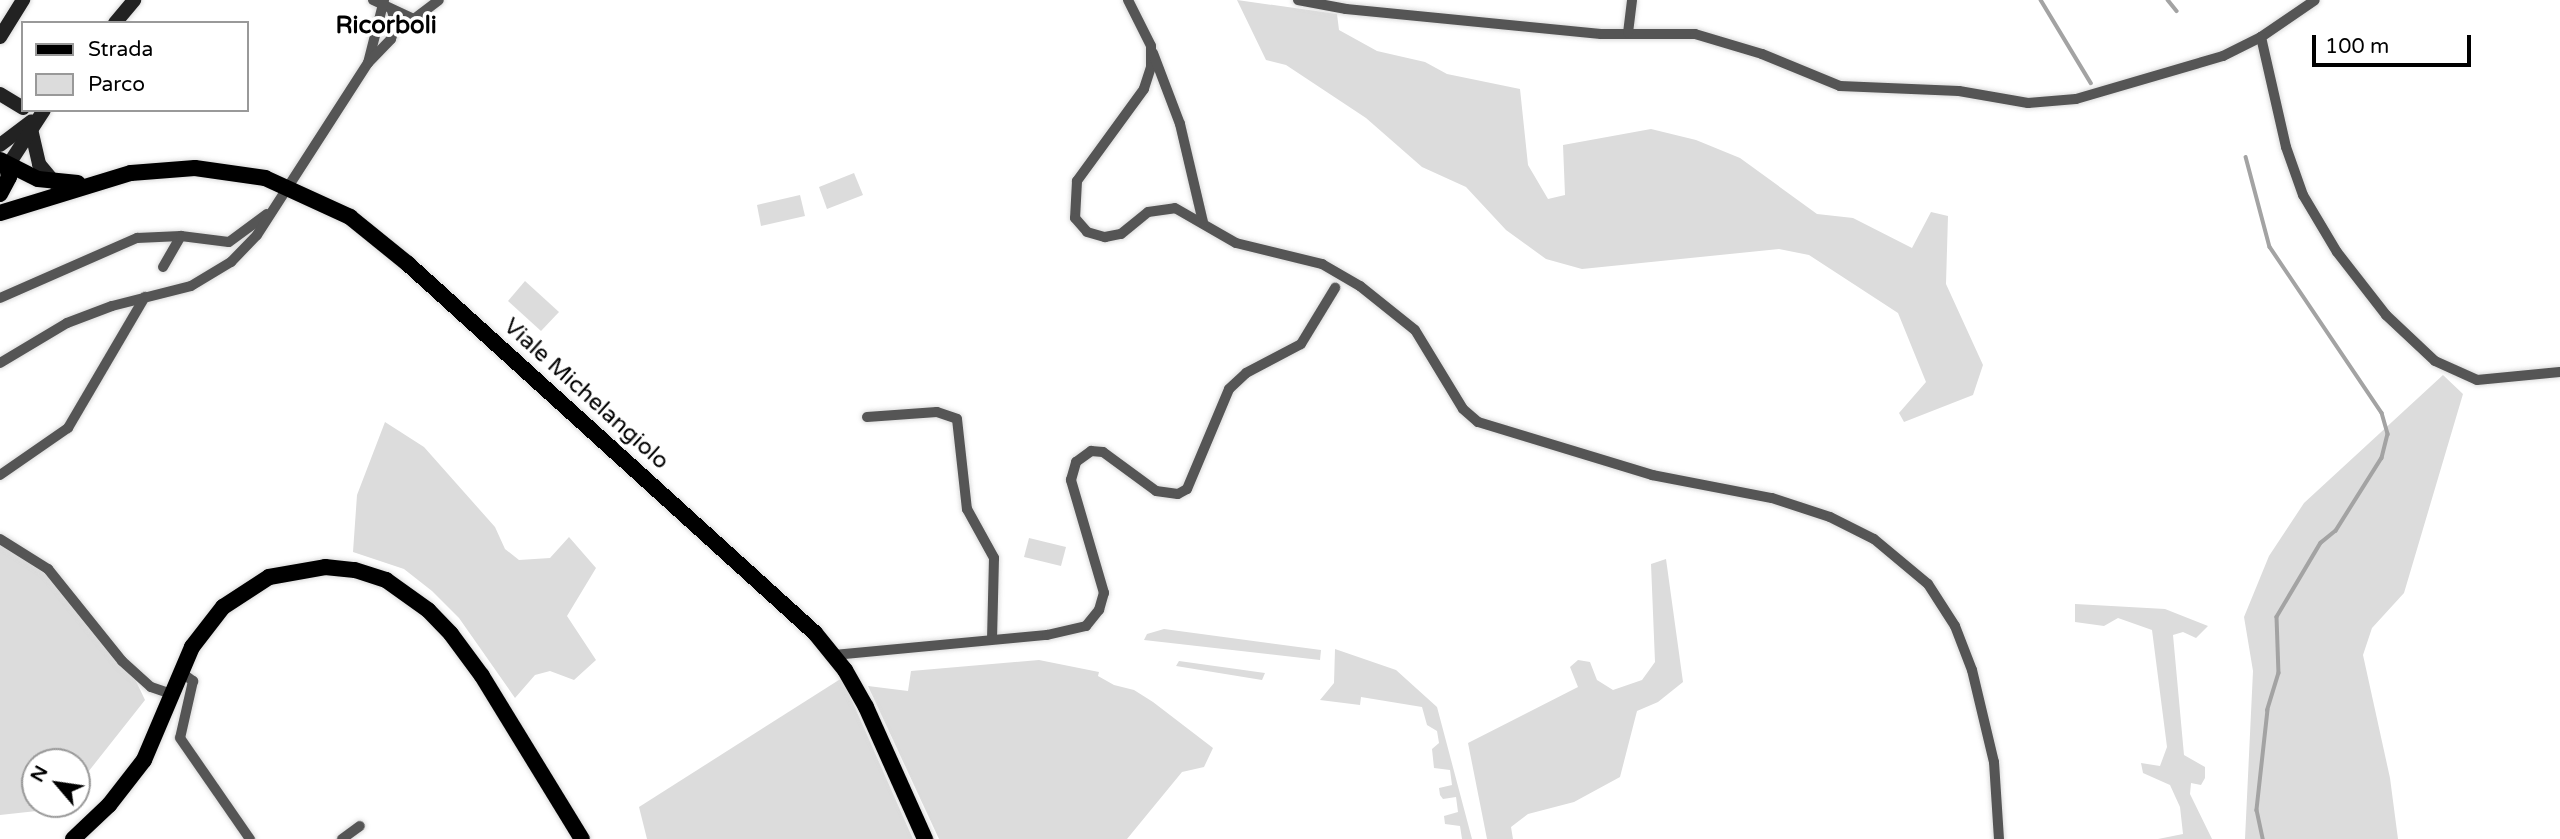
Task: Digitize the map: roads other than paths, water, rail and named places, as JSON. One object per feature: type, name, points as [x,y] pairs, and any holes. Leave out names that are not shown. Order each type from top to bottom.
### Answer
[{"type":"main road","points":[[4,164],[55,183],[91,184]]},
{"type":"main road","points":[[0,194],[9,177],[4,164]]},
{"type":"main road","name":"Viale Michelangiolo","points":[[91,184],[144,170],[195,167],[247,174],[287,186],[373,233],[800,618],[834,655],[866,707],[925,839]]},
{"type":"main road","points":[[0,213],[91,184]]},
{"type":"main road","points":[[73,839],[109,805],[144,760],[174,695],[192,647],[210,621],[249,588],[303,569],[370,573],[428,610],[468,655],[582,839]]},
{"type":"street","points":[[0,37],[23,0]]},
{"type":"street","points":[[117,21],[134,0]]},
{"type":"street","points":[[383,4],[416,19],[439,0]]},
{"type":"street","points":[[1128,0],[1151,46],[1180,124],[1203,222]]},
{"type":"street","points":[[1298,0],[1346,9],[1628,33],[1695,34],[1762,54],[1840,86],[1959,91],[2028,103],[2076,99],[2223,55],[2262,37],[2315,0]]},
{"type":"street","points":[[1628,33],[1632,0]]},
{"type":"street","points":[[368,63],[383,4]]},
{"type":"street","points":[[0,363],[59,327],[145,298],[191,286],[220,270],[249,244],[368,63],[393,37],[383,4]]},
{"type":"street","points":[[2262,37],[2286,147],[2303,195],[2337,252],[2386,315],[2435,361],[2477,380],[2560,372]]},
{"type":"street","points":[[1151,46],[1151,67],[1144,89],[1077,181],[1075,218],[1087,232],[1105,237],[1121,234],[1148,212],[1162,208],[1182,210],[1236,243],[1322,264],[1394,311],[1415,330],[1463,409],[1478,422],[1653,475],[1796,506],[1853,527],[1900,556],[1944,606],[1972,670],[1994,762],[1999,839]]},
{"type":"street","points":[[0,94],[21,107]]},
{"type":"street","points":[[0,145],[33,115]]},
{"type":"street","points":[[4,164],[33,115]]},
{"type":"street","points":[[33,115],[39,164],[55,183]]},
{"type":"street","points":[[0,298],[122,243],[181,236],[229,242],[273,210]]},
{"type":"street","points":[[163,267],[181,236]]},
{"type":"street","points":[[834,655],[1075,631],[1099,610],[1102,581],[1071,480],[1076,462],[1091,452],[1103,452],[1156,491],[1178,494],[1187,489],[1229,389],[1246,373],[1301,344],[1335,288]]},
{"type":"street","points":[[0,475],[68,428],[145,298]]},
{"type":"street","points":[[867,417],[937,412],[957,419],[967,509],[995,558],[992,639]]},
{"type":"street","points":[[0,539],[48,569],[122,661],[151,687],[174,695]]},
{"type":"street","points":[[182,673],[193,681],[180,738],[250,839]]},
{"type":"street","points":[[342,839],[360,826]]},
{"type":"waterway","points":[[2041,0],[2091,83]]},
{"type":"waterway","points":[[2168,0],[2177,11]]},
{"type":"waterway","points":[[2246,157],[2270,247],[2382,413],[2388,434],[2382,458],[2336,531],[2321,543],[2277,617],[2279,673],[2268,710],[2257,810],[2263,839]]},
{"type":"district","name":"Ricorboli","points":[[386,26]]}]
